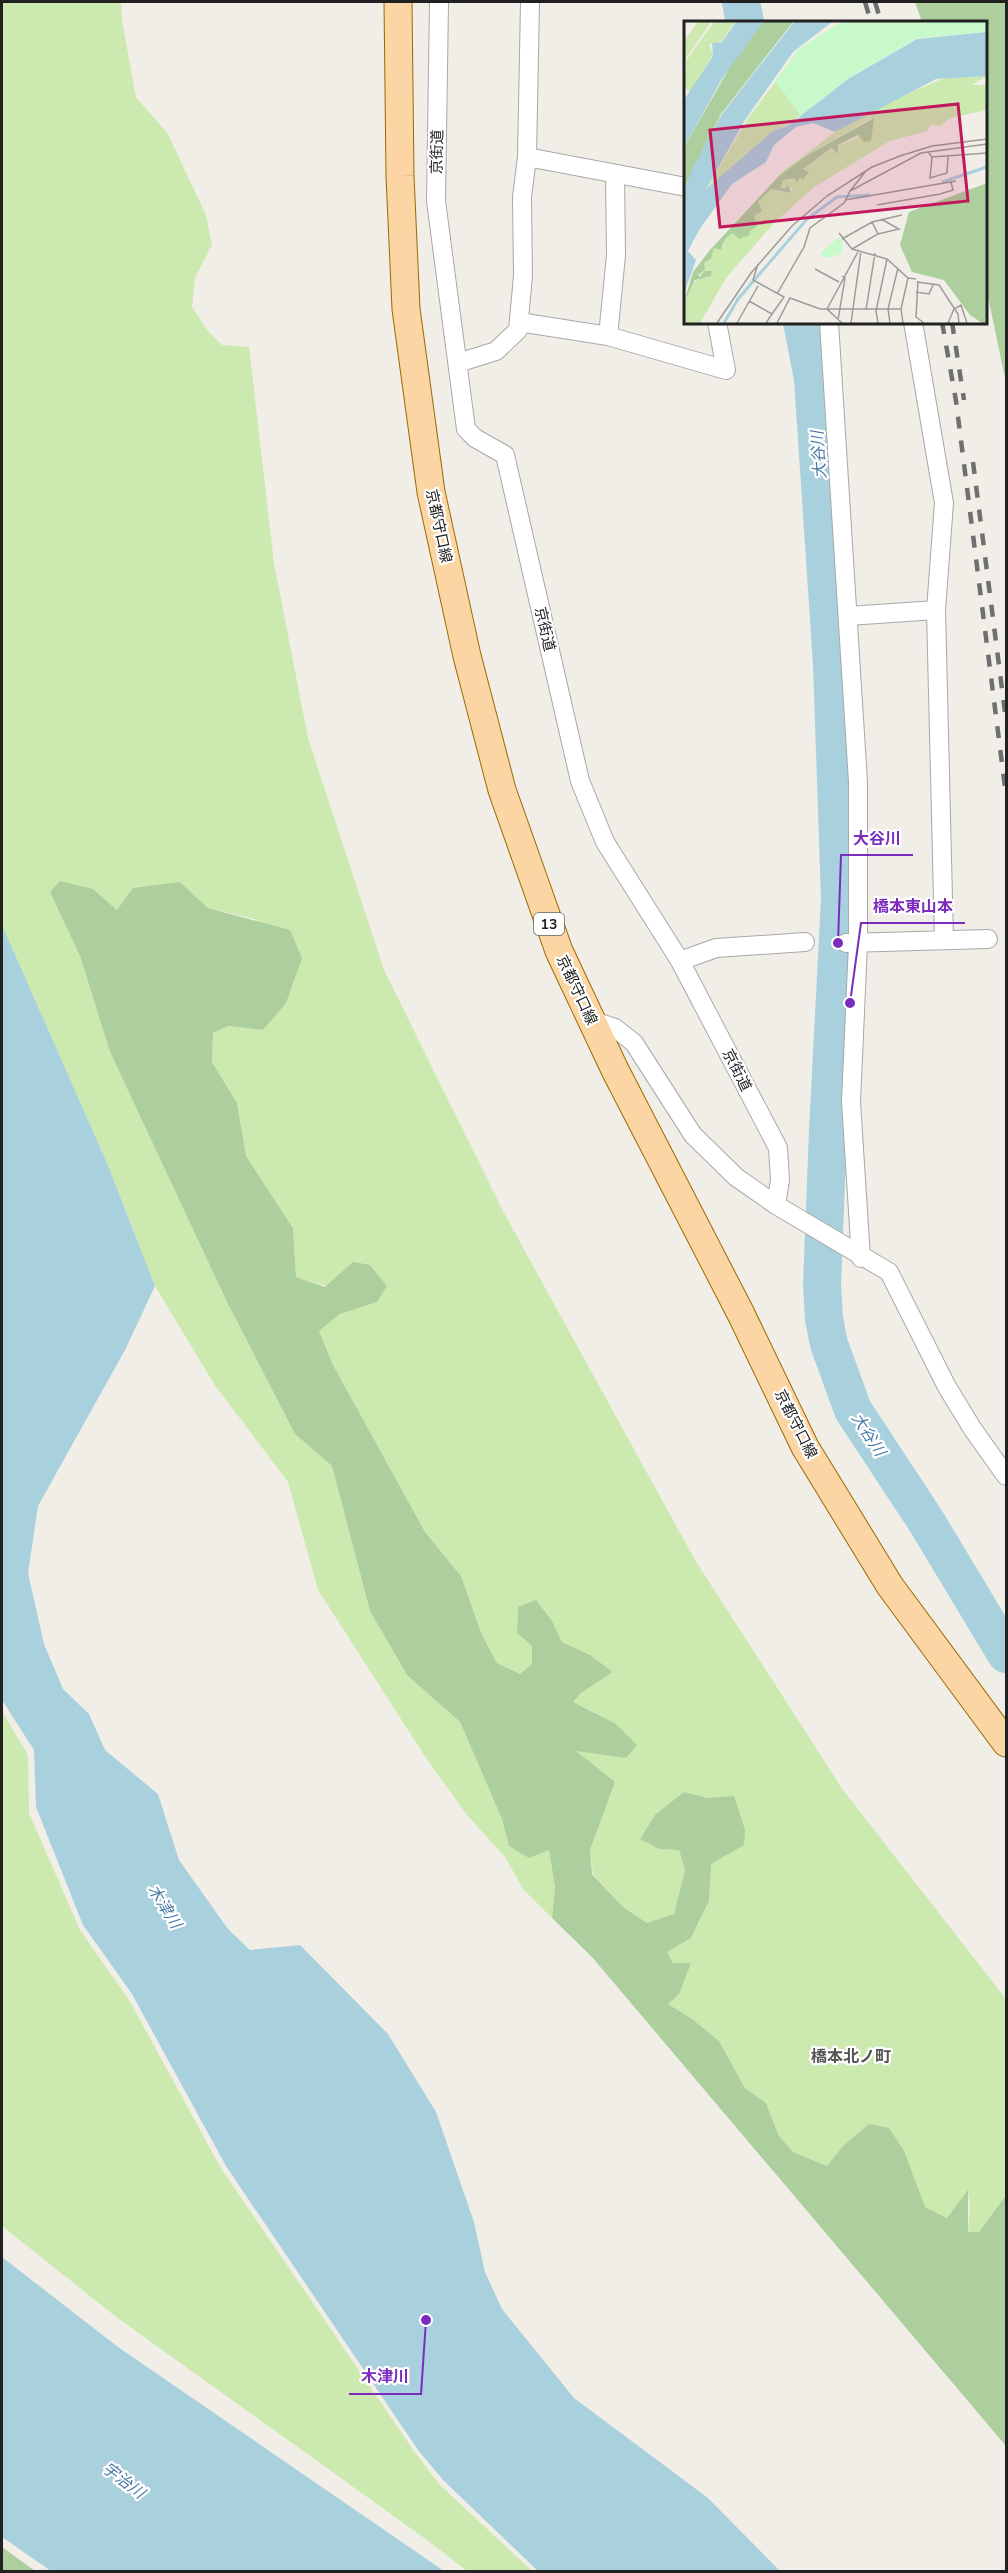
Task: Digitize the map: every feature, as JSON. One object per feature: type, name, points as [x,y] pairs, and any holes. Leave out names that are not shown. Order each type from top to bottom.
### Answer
[{"type":"main road","name":"京都守口線","points":[[398,2],[400,176],[406,309],[431,492],[467,656],[502,790],[559,951],[591,1020],[806,1447],[890,1586],[1006,1743]]},
{"type":"street","name":"京街道","points":[[439,2],[436,201],[466,429],[475,438],[505,455],[580,781],[605,842],[681,961],[778,1148],[780,1180],[776,1206]]},
{"type":"street","points":[[458,363],[496,351],[518,330],[523,276],[522,197],[527,157],[530,2]]},
{"type":"street","points":[[527,157],[684,188]]},
{"type":"street","points":[[608,336],[616,255],[615,174]]},
{"type":"street","points":[[519,322],[608,336],[726,370],[717,324]]},
{"type":"street","points":[[829,324],[858,782],[852,944],[851,1102],[861,1258]]},
{"type":"street","points":[[913,324],[944,503],[936,610],[944,940]]},
{"type":"street","points":[[848,616],[936,610]]},
{"type":"street","points":[[852,944],[988,939]]},
{"type":"street","points":[[681,961],[716,948],[805,942]]},
{"type":"street","points":[[591,1020],[615,1028],[634,1043],[693,1135],[736,1177],[795,1219],[889,1272],[947,1388],[972,1428],[1004,1467]]},
{"type":"green space","points":[[2,2],[121,2],[122,21],[136,97],[168,134],[206,215],[212,245],[195,278],[192,307],[208,331],[222,345],[249,347],[274,563],[308,738],[384,970],[504,1213],[695,1560],[843,1790],[1006,1999],[1006,2195],[979,2232],[968,2232],[970,2207],[968,2191],[947,2218],[925,2207],[843,2146],[827,2166],[793,2152],[779,2136],[766,2103],[745,2088],[719,2041],[692,2019],[668,2004],[690,1963],[673,1964],[667,1952],[691,1938],[709,1901],[710,1864],[734,1797],[708,1798],[684,1792],[640,1839],[659,1849],[679,1850],[685,1870],[674,1915],[647,1923],[623,1907],[593,1874],[590,1850],[615,1782],[575,1751],[594,1752],[596,1713],[572,1702],[581,1693],[613,1672],[590,1655],[562,1642],[552,1621],[518,1607],[517,1632],[532,1646],[533,1664],[520,1674],[497,1663],[482,1635],[461,1576],[425,1532],[332,1363],[318,1331],[340,1314],[377,1302],[296,1277],[293,1228],[246,1156],[237,1103],[212,1062],[213,1033],[228,1026],[263,1030],[258,920],[208,908],[180,882],[117,910],[93,889],[50,892],[80,956],[110,1052],[226,1300],[295,1434],[332,1466],[370,1611],[407,1675],[460,1722],[502,1819],[509,1846],[549,1849],[555,1887],[552,1918],[523,1889],[505,1857],[468,1816],[426,1758],[318,1590],[288,1482],[214,1384],[155,1286],[107,1163],[2,925]]},
{"type":"green space","points":[[915,2],[1006,2],[1006,383],[987,292],[987,21],[922,21]]},
{"type":"green space","points":[[60,881],[93,889],[117,910],[133,888],[180,882],[208,908],[290,930],[302,958],[286,1003],[263,1030],[228,1026],[213,1033],[212,1062],[237,1103],[246,1156],[293,1228],[296,1277],[325,1287],[353,1262],[370,1265],[387,1286],[377,1302],[340,1314],[319,1331],[332,1363],[425,1532],[461,1576],[482,1635],[497,1663],[520,1674],[532,1664],[532,1646],[517,1633],[518,1607],[536,1600],[552,1621],[562,1642],[590,1655],[613,1672],[581,1693],[573,1702],[616,1724],[637,1745],[626,1758],[576,1751],[615,1782],[590,1850],[592,1874],[623,1907],[647,1923],[674,1914],[685,1870],[679,1850],[659,1849],[640,1839],[655,1815],[684,1792],[708,1798],[734,1796],[745,1830],[744,1845],[711,1864],[709,1901],[691,1938],[667,1952],[673,1963],[691,1963],[679,1994],[668,2004],[692,2019],[719,2041],[745,2088],[766,2103],[779,2136],[793,2152],[827,2166],[843,2146],[869,2124],[889,2128],[904,2151],[925,2207],[947,2218],[968,2190],[968,2232],[979,2232],[1006,2195],[1006,2446],[592,1957],[552,1918],[555,1887],[549,1850],[529,1858],[509,1846],[502,1819],[460,1722],[407,1675],[370,1611],[332,1466],[295,1434],[226,1300],[110,1052],[80,956],[50,892]]},
{"type":"green space","points":[[2,1711],[28,1755],[29,1813],[80,1930],[129,2000],[222,2170],[414,2451],[439,2484],[532,2571],[467,2571],[115,2316],[2,2226]]},
{"type":"green space","points":[[2,2547],[35,2571],[2,2571]]},
{"type":"water","points":[[2,925],[107,1163],[155,1286],[125,1350],[38,1506],[28,1573],[44,1644],[63,1689],[89,1714],[105,1750],[158,1794],[179,1860],[228,1929],[250,1950],[300,1945],[388,2034],[436,2112],[474,2222],[485,2272],[502,2309],[574,2398],[708,2498],[780,2571],[538,2571],[443,2480],[418,2450],[226,2166],[132,1994],[83,1925],[36,1807],[34,1750],[2,1700]]},
{"type":"water","name":"宇治川","points":[[2,2257],[118,2347],[444,2571],[51,2571],[2,2537]]},
{"type":"waterway","name":"大谷川","points":[[741,2],[745,21]]},
{"type":"waterway","name":"大谷川","points":[[802,324],[813,379],[832,664],[840,899],[822,1285],[824,1319],[829,1344],[853,1410],[926,1521],[1006,1654]]},
{"type":"railway","points":[[865,2],[871,21]]},
{"type":"railway","points":[[875,2],[881,21]]},
{"type":"railway","points":[[942,324],[956,401],[1006,795]]},
{"type":"railway","points":[[952,324],[964,400]]},
{"type":"railway","points":[[973,462],[1006,720]]},
{"type":"place","name":"大谷川","points":[[838,943]]},
{"type":"place","name":"橋本東山本","points":[[850,1003]]},
{"type":"place","name":"木津川","points":[[426,2320]]},
{"type":"district","name":"橋本北ノ町","points":[[851,2056]]}]
